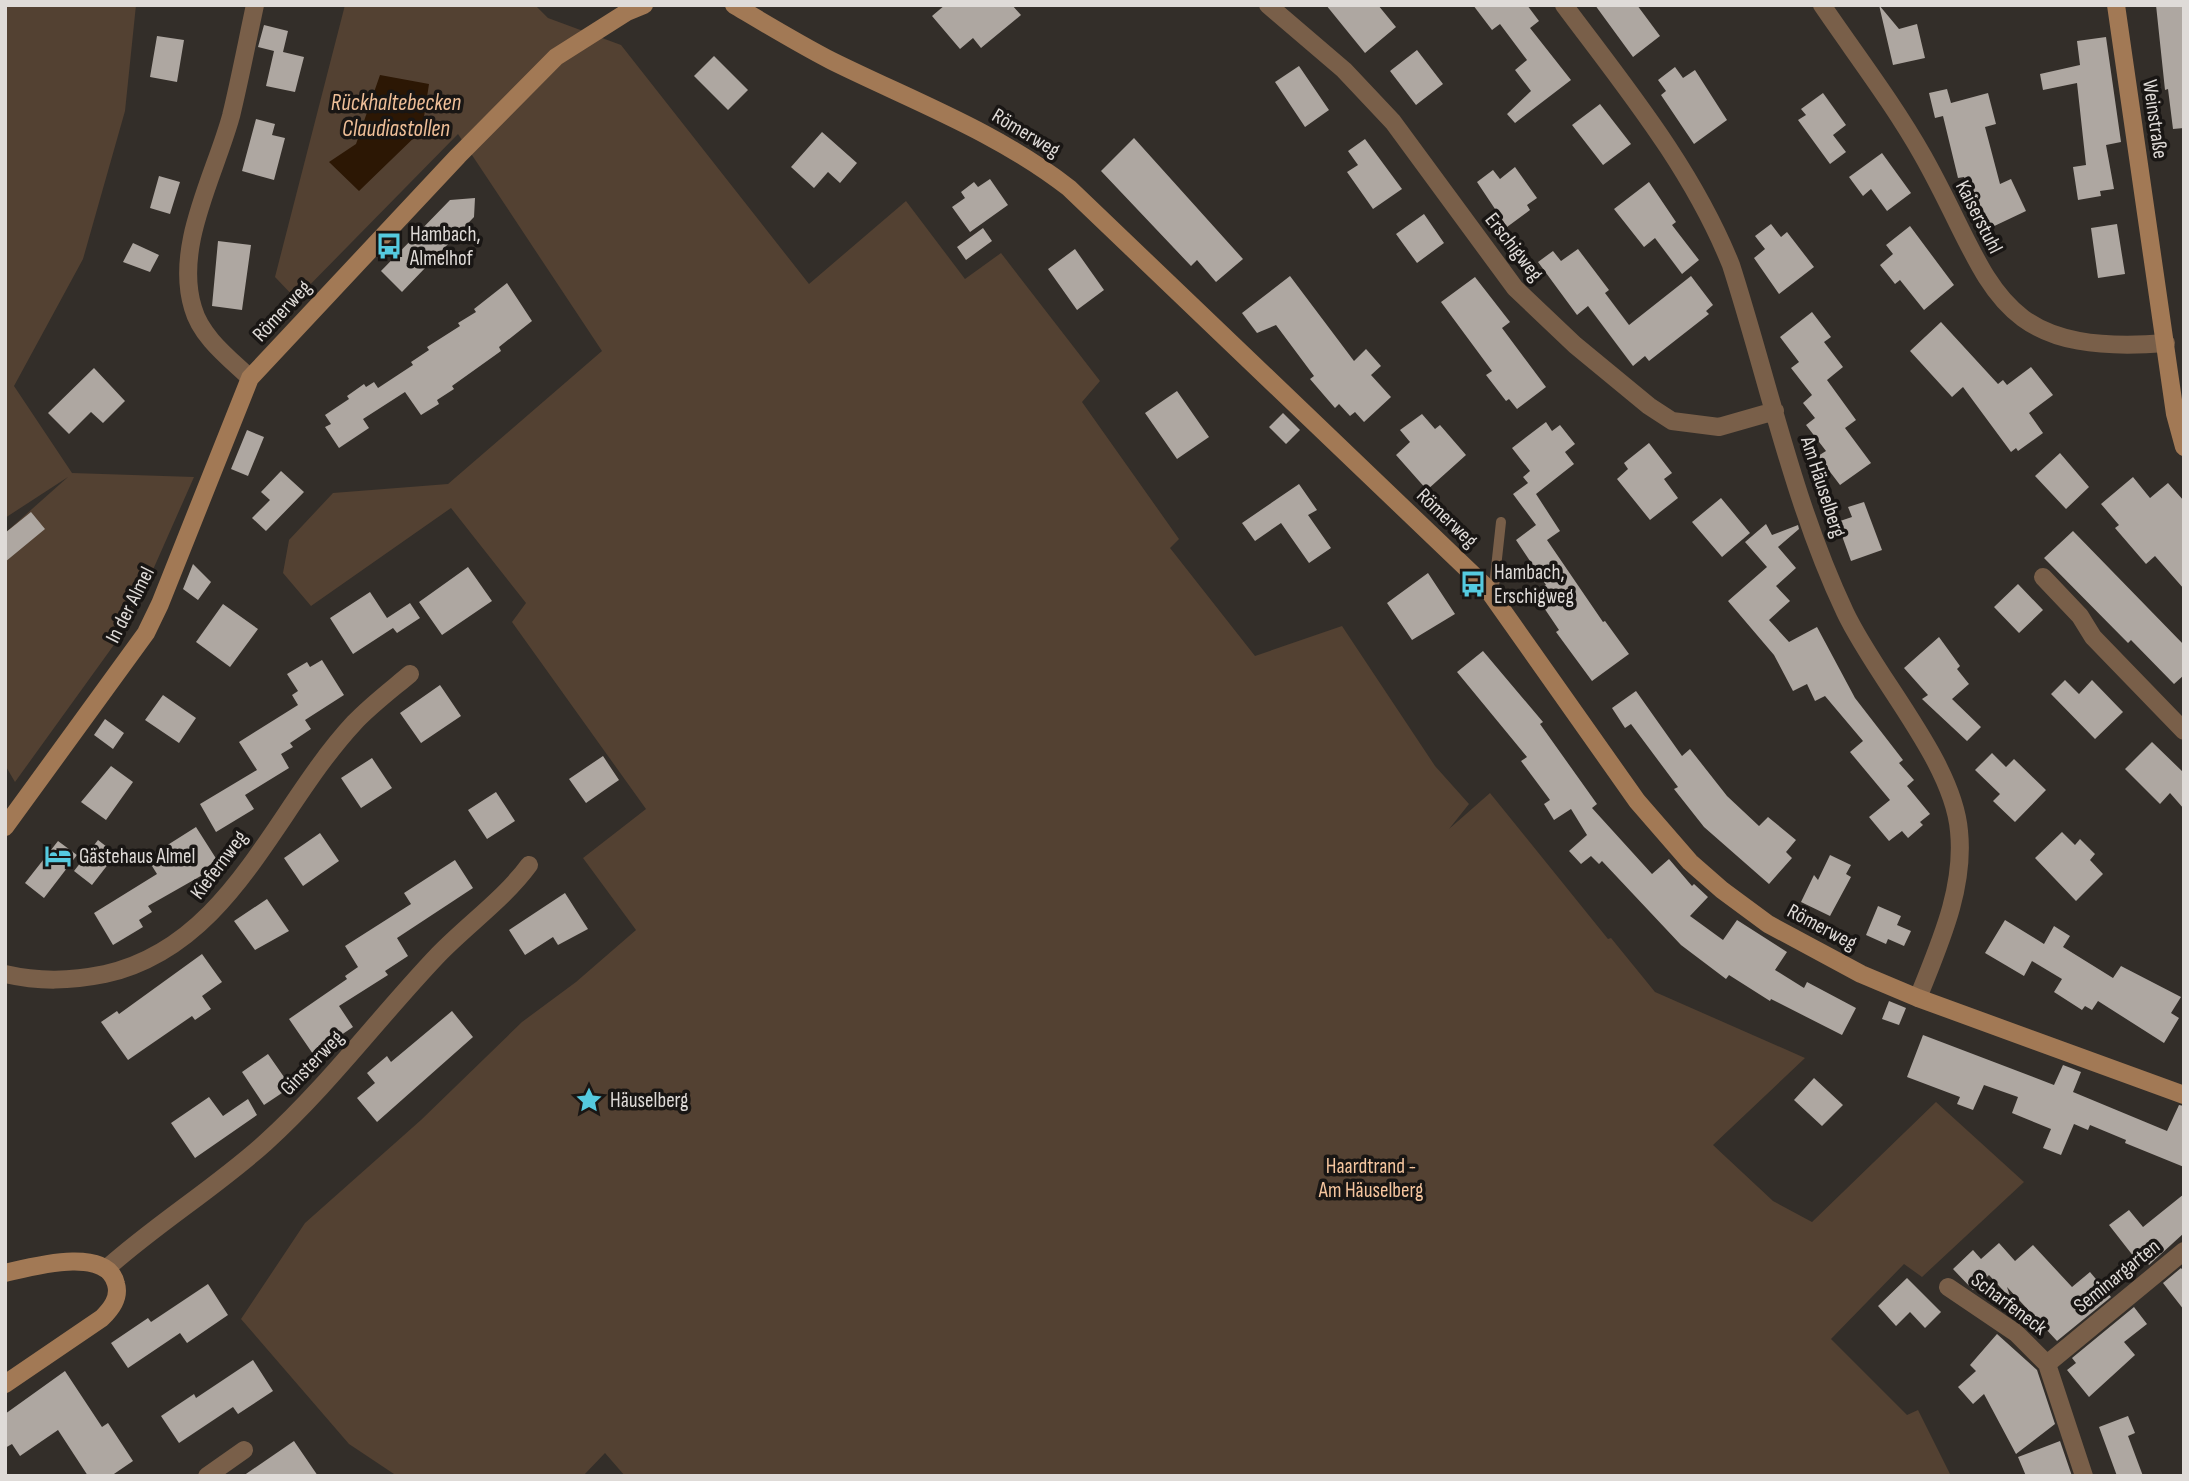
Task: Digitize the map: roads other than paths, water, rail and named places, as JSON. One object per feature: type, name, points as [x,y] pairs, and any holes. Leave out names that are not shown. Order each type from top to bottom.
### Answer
[{"type":"street","points":[[250,378],[199,324],[192,307],[187,274],[191,247],[230,116],[255,5]]},
{"type":"street","name":"Römerweg","points":[[250,378],[458,156],[556,57],[615,19],[644,5]]},
{"type":"street","name":"Römerweg","points":[[734,5],[831,60],[990,136],[1036,163],[1069,188],[1493,596],[1637,801],[1690,862],[1722,890],[1768,924],[1861,974],[1918,998],[2184,1096]]},
{"type":"street","name":"Erschigweg","points":[[1268,5],[1344,70],[1393,122],[1515,288],[1575,345],[1649,406],[1672,421],[1718,427],[1775,411]]},
{"type":"street","name":"Am Häuselberg","points":[[1563,5],[1672,152],[1699,196],[1731,265],[1805,511],[1846,613],[1930,751],[1954,801],[1961,861],[1957,888],[1918,998]]},
{"type":"street","name":"Kaiserstuhl","points":[[1822,5],[1909,132],[1976,264],[2005,304],[2048,333],[2075,340],[2126,344],[2166,343]]},
{"type":"street","name":"Weinstraße","points":[[2116,5],[2175,414],[2184,447]]},
{"type":"street","name":"In der Almel","points":[[5,827],[146,633],[250,378]]},
{"type":"street","points":[[2043,577],[2080,616],[2093,637],[2184,731]]},
{"type":"street","name":"Kiefernweg","points":[[5,974],[53,981],[83,979],[155,957],[183,939],[229,895],[353,724],[410,674]]},
{"type":"street","name":"Ginsterweg","points":[[106,1269],[265,1142],[354,1053],[458,934],[508,890],[529,865]]},
{"type":"street","name":"Seminargarten","points":[[2047,1364],[2097,1319],[2184,1251]]},
{"type":"street","points":[[5,1273],[62,1262],[88,1263],[106,1269],[114,1278],[117,1288],[115,1300],[108,1313],[88,1330],[5,1384]]},
{"type":"street","name":"Scharfeneck","points":[[1948,1287],[2016,1333],[2047,1364],[2084,1476]]},
{"type":"street","points":[[207,1476],[244,1450]]},
{"type":"lane","points":[[1493,596],[1501,522]]},
{"type":"water","name":"Rückhaltebecken Claudiastollen","points":[[380,75],[429,84],[422,130],[359,191],[329,162],[356,144]]},
{"type":"place","name":"Hambach, Almelhof","points":[[389,246]]},
{"type":"place","name":"Hambach, Erschigweg","points":[[1473,584]]},
{"type":"place","name":"Gästehaus Almel","points":[[58,856]]},
{"type":"place","name":"Häuselberg","points":[[589,1100]]},
{"type":"park label","name":"Haardtrand - Am Häuselberg","points":[[1371,1178]]}]
